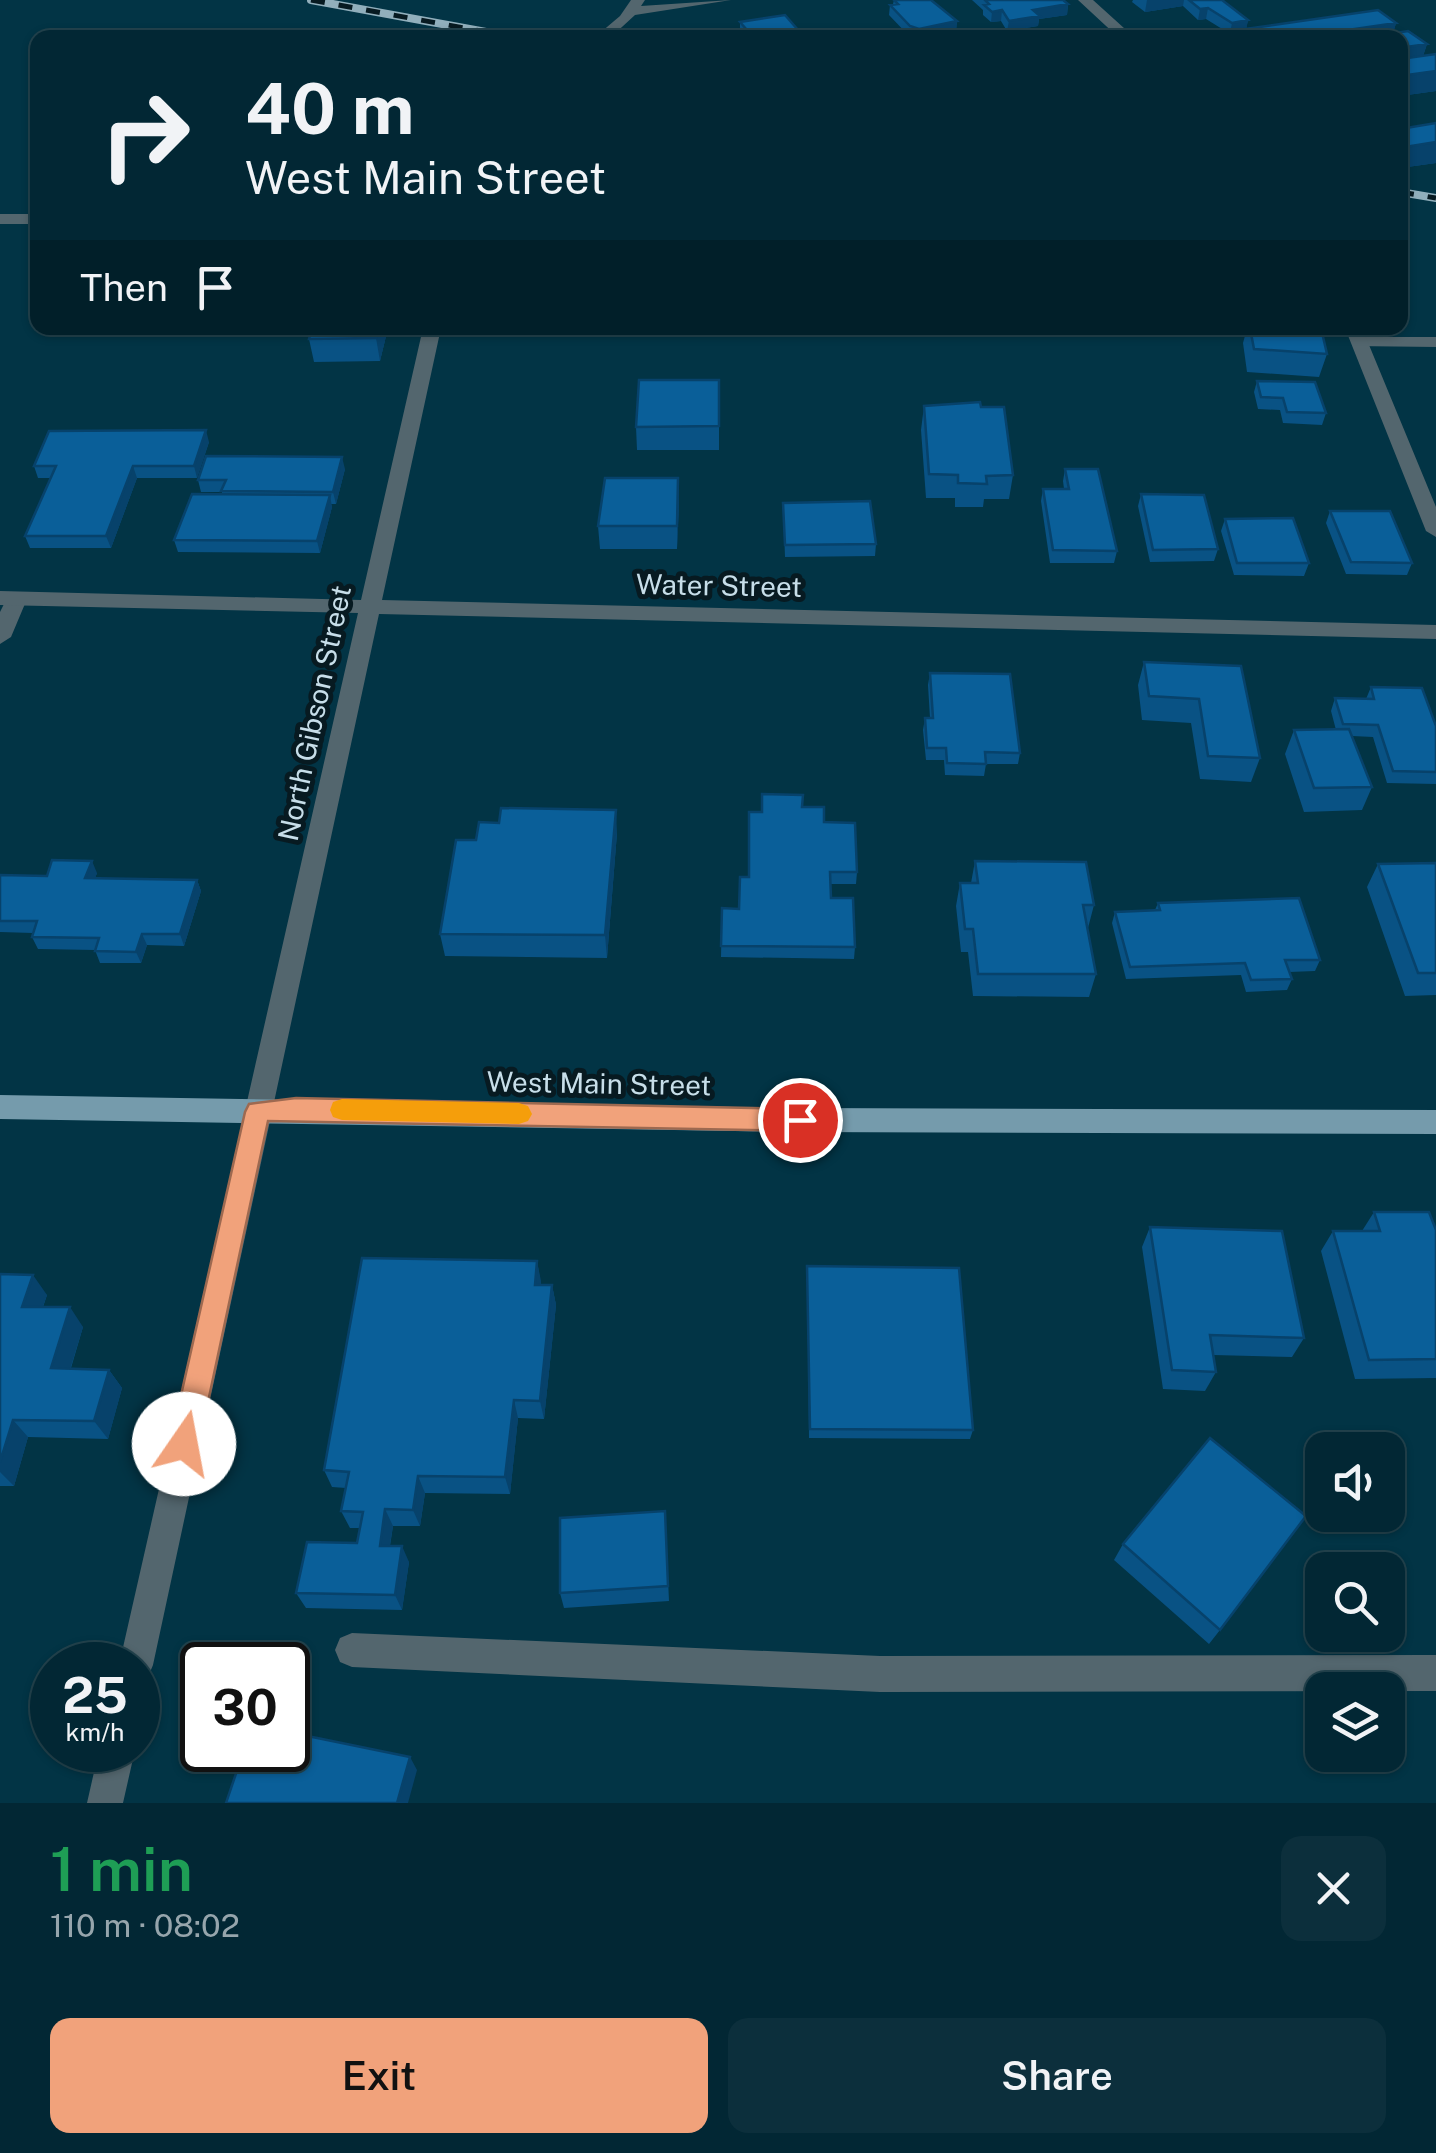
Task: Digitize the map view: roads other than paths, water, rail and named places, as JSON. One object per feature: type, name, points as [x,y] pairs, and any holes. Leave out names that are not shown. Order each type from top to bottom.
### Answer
[{"type":"main road","name":"West Main Street","points":[[0,1107],[258,1112],[296,1108],[800,1120],[1436,1122]]},
{"type":"street","points":[[609,30],[634,6],[724,0]]},
{"type":"street","points":[[1085,0],[1119,30]]},
{"type":"street","points":[[0,220],[30,220]]},
{"type":"street","name":"North Gibson Street","points":[[141,1642],[430,335]]},
{"type":"street","points":[[1436,342],[1356,335],[1436,530]]},
{"type":"street","points":[[0,637],[8,598]]},
{"type":"street","name":"Water Street","points":[[8,598],[1436,632]]},
{"type":"street","points":[[352,1650],[880,1674],[1436,1673]]},
{"type":"street","points":[[105,1803],[112,1772]]},
{"type":"railway","points":[[311,0],[475,30]]},
{"type":"railway","points":[[1408,193],[1436,198]]}]
